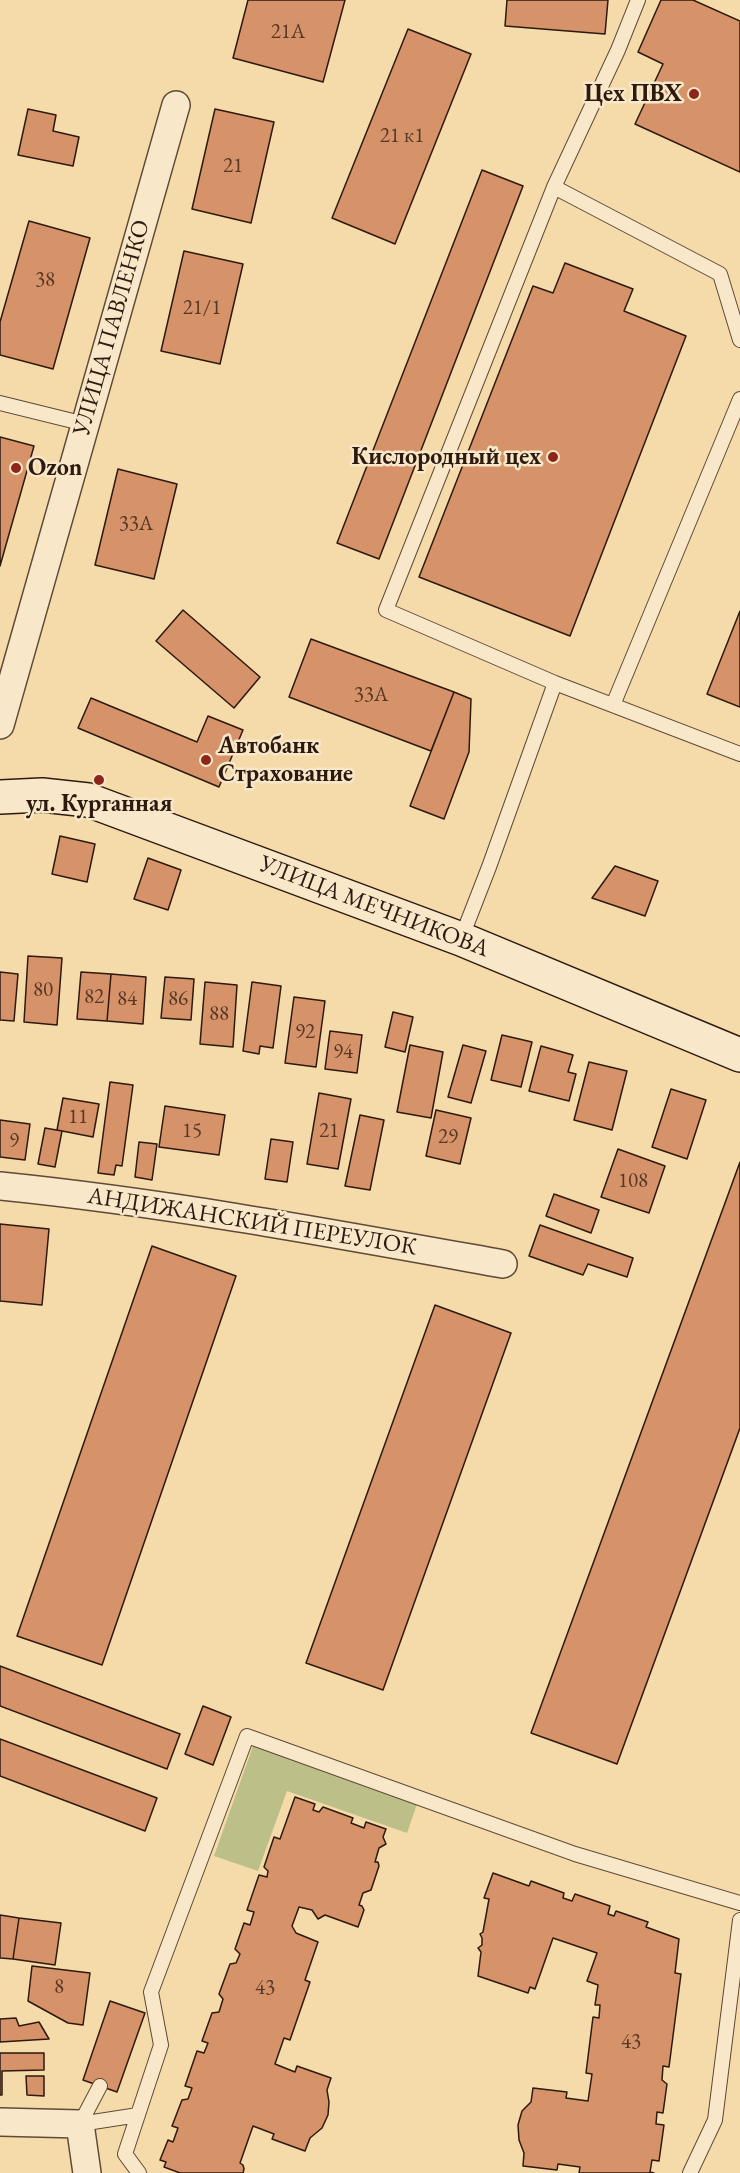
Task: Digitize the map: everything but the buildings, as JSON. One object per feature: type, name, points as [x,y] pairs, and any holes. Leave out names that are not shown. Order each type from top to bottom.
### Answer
[{"type":"main road","name":"УЛИЦА МЕЧНИКОВА","points":[[0,797],[42,795],[88,800],[461,939],[740,1055]]},
{"type":"street","name":"УЛИЦА ПАВЛЕНКО","points":[[0,724],[176,105]]},
{"type":"street","name":"АНДИЖАНСКИЙ ПЕРЕУЛОК","points":[[0,1186],[87,1195],[282,1224],[503,1264]]},
{"type":"street","points":[[0,2122],[80,2124],[87,2173]]},
{"type":"lane","points":[[638,0],[618,50],[554,188],[386,610],[555,683],[740,753]]},
{"type":"lane","points":[[554,188],[720,274],[740,340]]},
{"type":"lane","points":[[613,705],[740,399]]},
{"type":"lane","points":[[0,403],[85,424]]},
{"type":"lane","points":[[461,939],[555,683]]},
{"type":"lane","points":[[140,2173],[125,2154],[161,2045],[151,1992],[247,1736],[576,1854],[740,1903]]},
{"type":"lane","points":[[690,2173],[715,2120],[740,1920]]},
{"type":"lane","points":[[80,2124],[100,2086]]},
{"type":"lane","points":[[80,2124],[138,2115]]},
{"type":"green space","points":[[253,1746],[417,1804],[407,1833],[287,1791],[258,1871],[214,1856]]},
{"type":"place","name":"Цех ПВХ","points":[[694,94]]},
{"type":"place","name":"Кислородный цех","points":[[553,457]]},
{"type":"place","name":"Ozon","points":[[16,468]]},
{"type":"place","name":"Автобанк Страхование","points":[[206,760]]},
{"type":"place","name":"ул. Курганная","points":[[99,780]]}]
